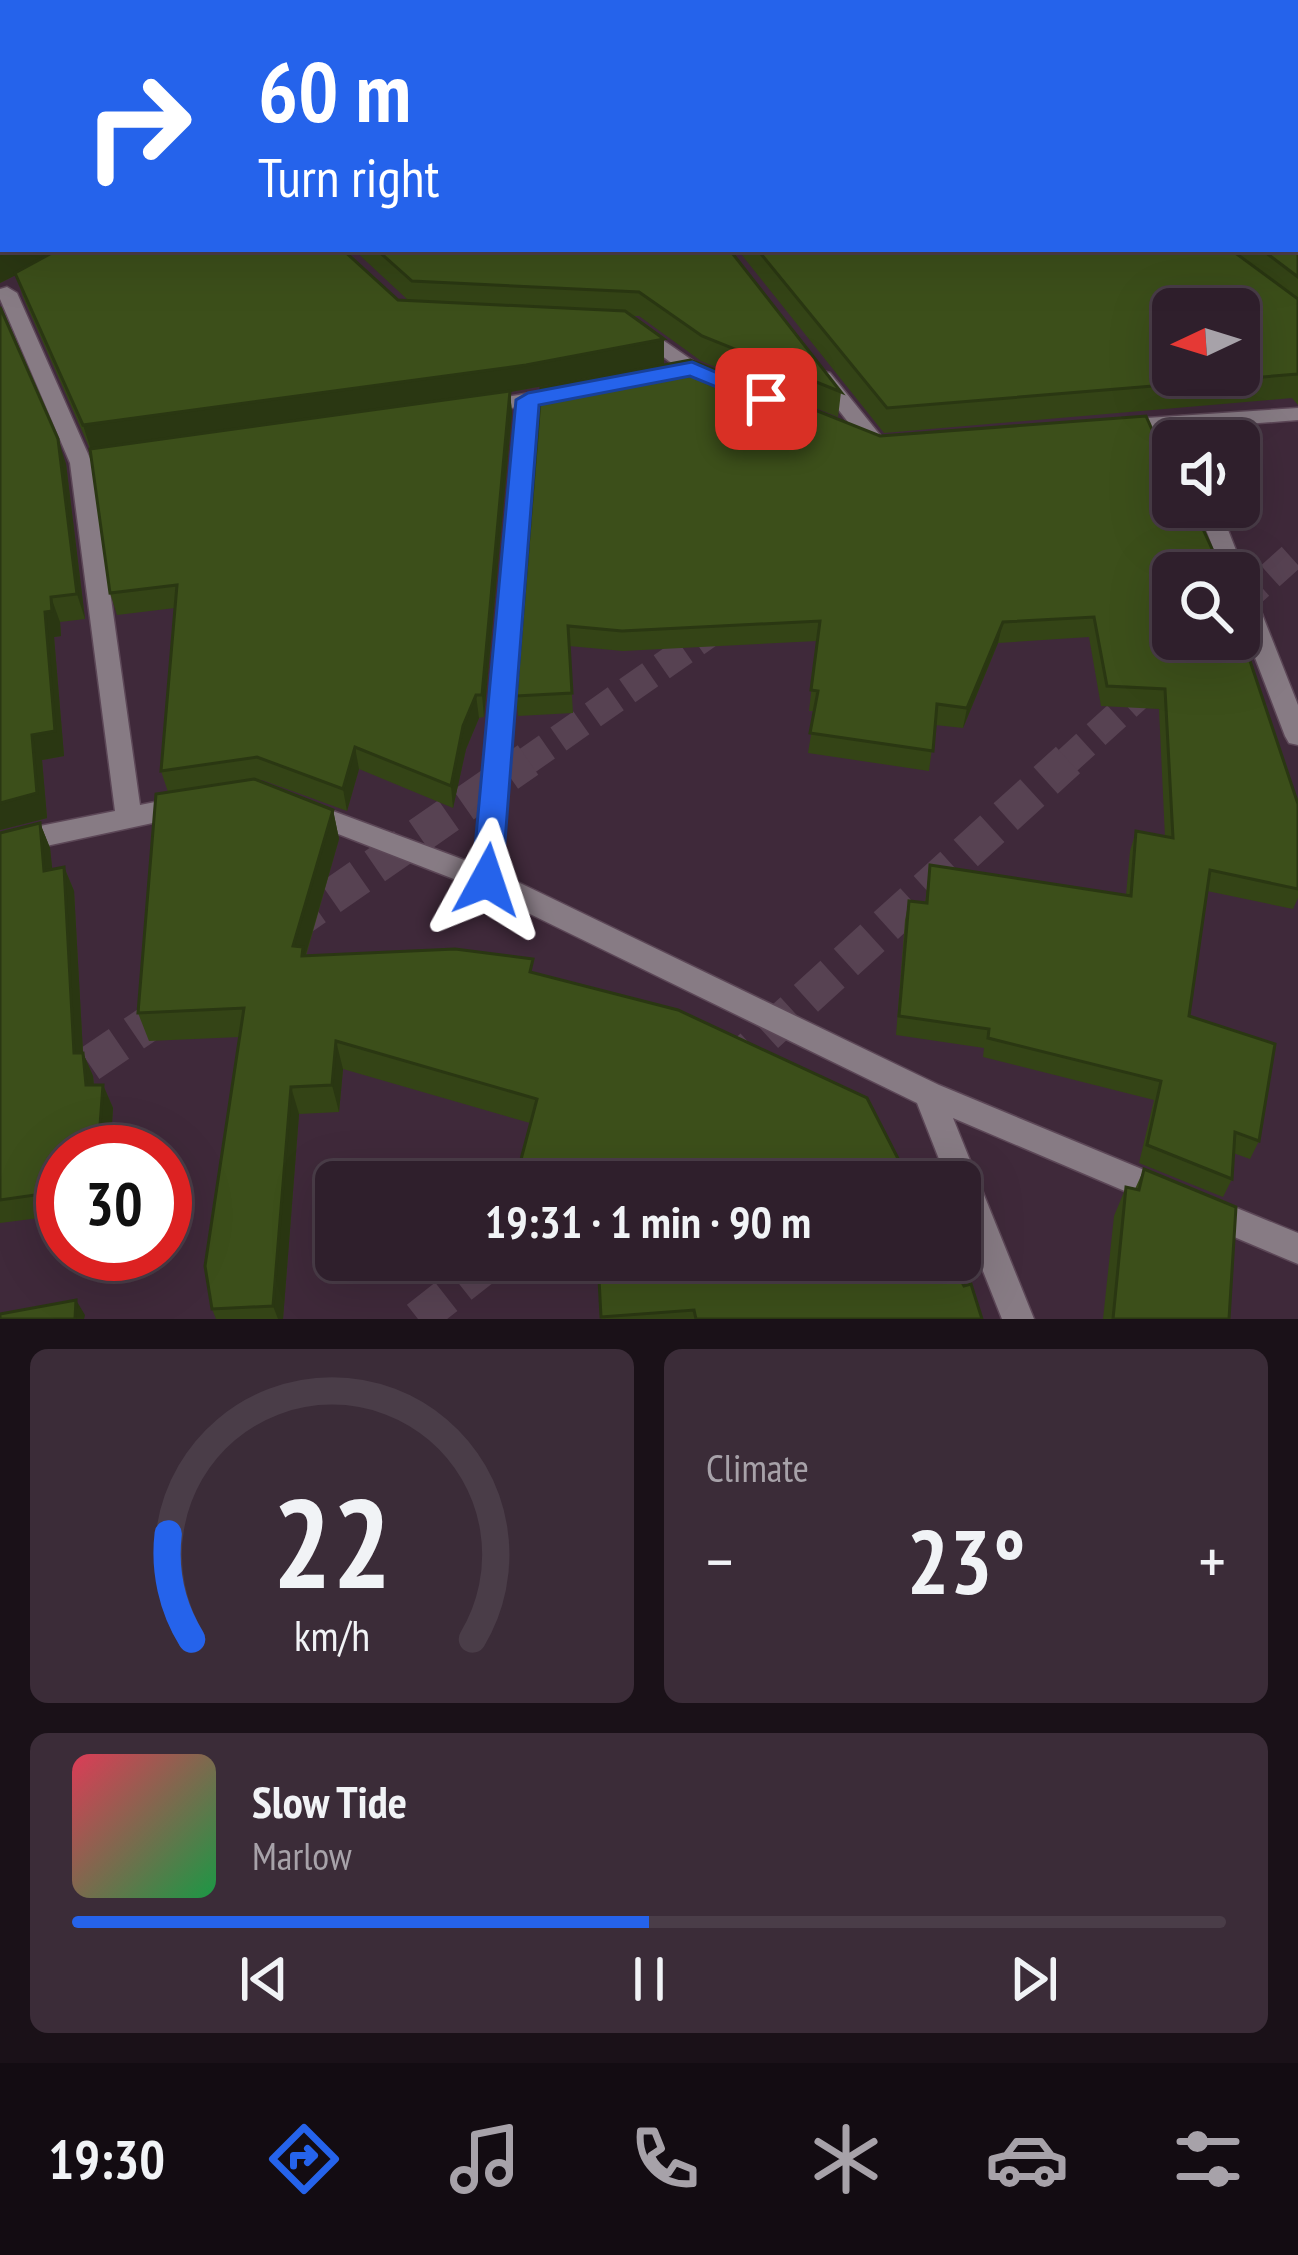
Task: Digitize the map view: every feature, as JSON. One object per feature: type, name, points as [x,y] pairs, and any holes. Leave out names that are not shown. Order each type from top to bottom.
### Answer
[{"type":"street","points":[[12,290],[93,461],[128,814]]},
{"type":"street","points":[[610,324],[632,325],[702,373],[669,373]]},
{"type":"street","points":[[807,356],[888,445],[836,428]]},
{"type":"street","points":[[458,410],[598,387]]},
{"type":"street","points":[[487,880],[528,400]]},
{"type":"street","points":[[1258,420],[1298,414]]},
{"type":"street","points":[[1083,429],[1152,431]]},
{"type":"street","points":[[1260,639],[1298,736]]},
{"type":"street","points":[[0,845],[128,814],[218,801]]},
{"type":"street","points":[[285,803],[487,880],[928,1094],[1298,1249]]},
{"type":"street","points":[[928,1094],[1018,1319]]},
{"type":"building","points":[[54,252],[345,252],[398,300],[625,311],[664,339],[526,365],[83,425],[15,273]]},
{"type":"building","points":[[379,252],[731,252],[841,392],[702,336],[639,292],[412,281]]},
{"type":"building","points":[[759,252],[1234,252],[1298,299],[1298,374],[1260,377],[1260,288],[1152,288],[1152,386],[887,408]]},
{"type":"building","points":[[1265,252],[1298,252],[1298,277]]},
{"type":"building","points":[[0,307],[58,439],[77,594],[51,597],[52,611],[45,612],[55,731],[32,735],[37,793],[0,803]]},
{"type":"building","points":[[690,360],[880,436],[1146,416],[1152,430],[1152,528],[1202,528],[1213,552],[1152,552],[1152,660],[1250,660],[1298,804],[1298,889],[1210,870],[1189,1016],[1275,1044],[1259,1141],[1235,1132],[1232,1179],[1147,1145],[1161,1081],[988,1038],[989,1029],[899,1016],[909,901],[927,903],[930,865],[1131,896],[1136,831],[1173,838],[1165,689],[1107,686],[1094,617],[1003,622],[967,708],[937,704],[933,751],[810,733],[818,691],[811,690],[820,621],[622,631],[568,626],[572,693],[516,696],[541,388]]},
{"type":"building","points":[[510,391],[482,695],[476,695],[463,726],[451,786],[355,747],[343,789],[257,757],[161,771],[177,585],[110,593],[90,449]]},
{"type":"building","points":[[254,779],[333,810],[293,946],[303,947],[302,956],[455,949],[533,959],[530,972],[678,1010],[867,1098],[899,1161],[521,1161],[537,1099],[336,1041],[332,1085],[291,1087],[273,1306],[212,1309],[205,1266],[244,1008],[138,1013],[156,794]]},
{"type":"building","points":[[40,823],[44,871],[64,867],[74,1053],[83,1053],[86,1085],[103,1085],[100,1125],[36,1125],[36,1195],[0,1200],[0,833]]},
{"type":"building","points":[[1144,1169],[1236,1207],[1229,1319],[1113,1319],[1126,1187],[1139,1190]]},
{"type":"building","points":[[599,1281],[961,1281],[964,1286],[971,1284],[982,1319],[696,1319],[694,1310],[601,1317]]},
{"type":"building","points":[[76,1300],[75,1319],[0,1319],[0,1314]]},
{"type":"tunnel","points":[[1260,585],[1298,551]]},
{"type":"tunnel","points":[[524,763],[720,626]]},
{"type":"tunnel","points":[[1065,763],[1178,660]]},
{"type":"tunnel","points":[[286,928],[528,760]]},
{"type":"tunnel","points":[[726,1071],[1068,760]]},
{"type":"tunnel","points":[[0,1125],[173,1007]]},
{"type":"tunnel","points":[[418,1319],[466,1281]]},
{"type":"route","points":[[487,880],[528,400],[692,369],[766,399]]}]
